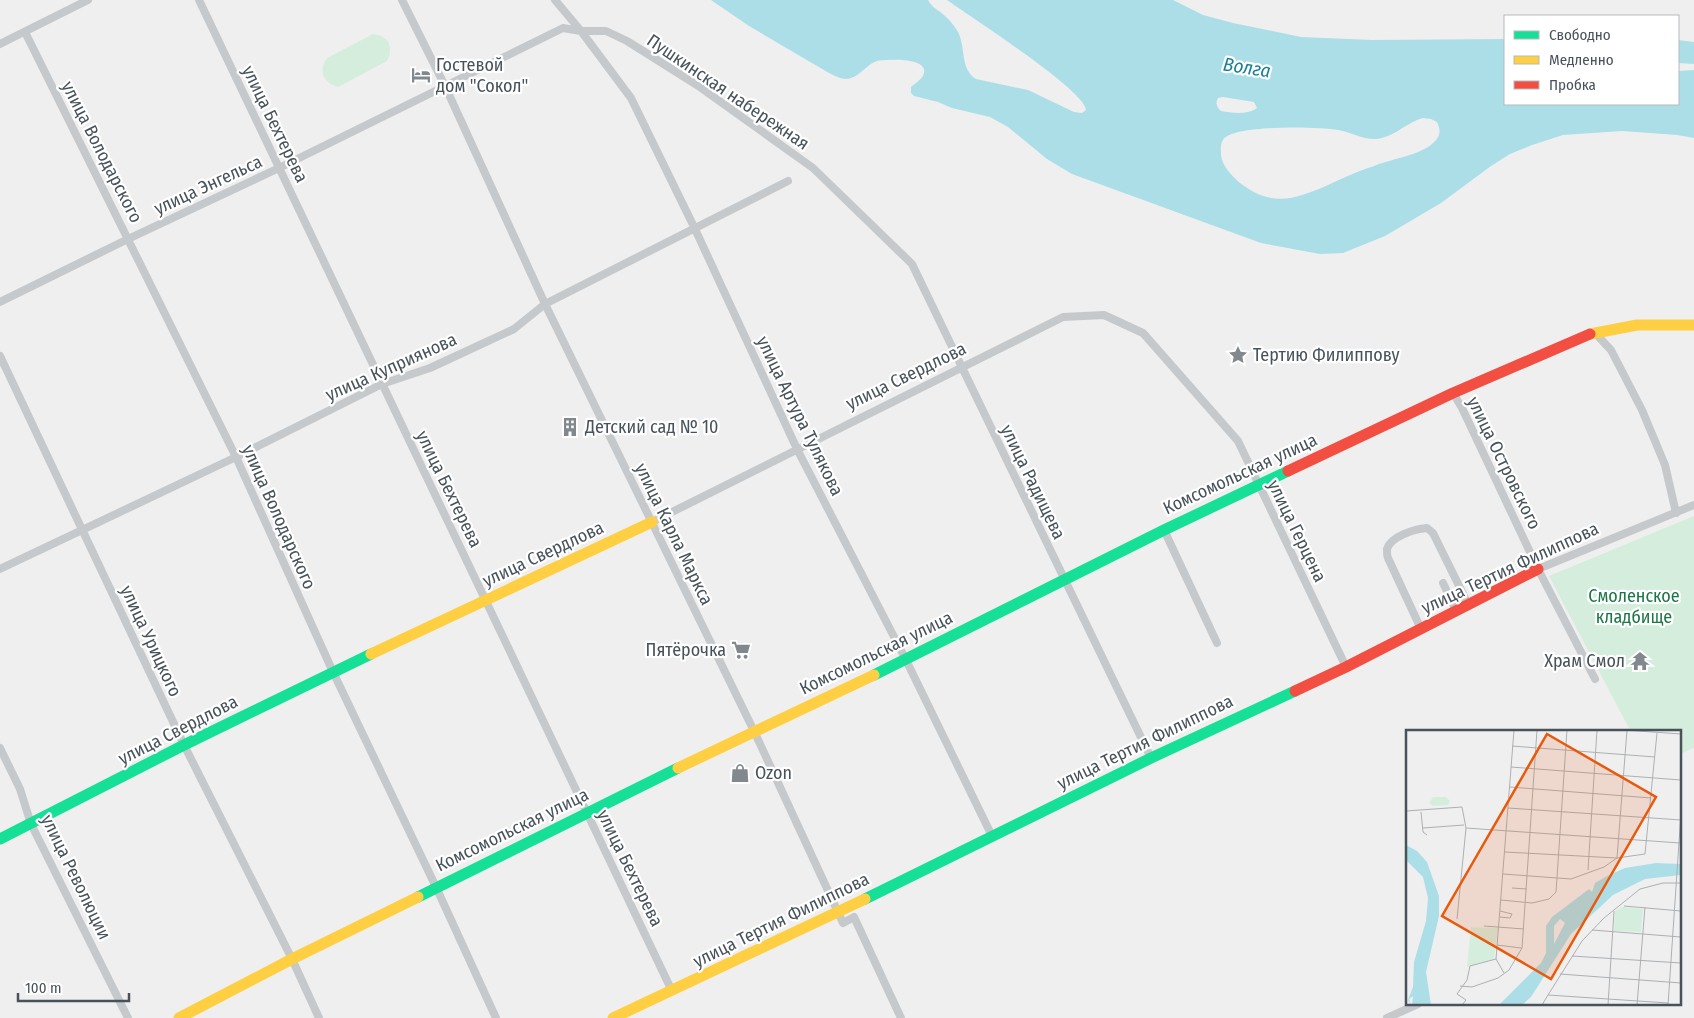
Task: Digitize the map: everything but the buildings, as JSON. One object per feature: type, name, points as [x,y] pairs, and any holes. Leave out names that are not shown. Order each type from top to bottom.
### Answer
[{"type":"street","points":[[0,44],[88,0]]},
{"type":"street","name":"улица Бехтерева","points":[[199,0],[672,991]]},
{"type":"street","name":"улица Карла Маркса","points":[[402,0],[445,86],[546,304],[754,731],[840,915]]},
{"type":"street","points":[[555,0],[581,31]]},
{"type":"street","name":"улица Энгельса","points":[[0,302],[279,168],[563,28],[581,31]]},
{"type":"street","name":"улица Артура Тулякова","points":[[581,31],[631,98],[797,449],[906,660],[992,836]]},
{"type":"street","name":"Пушкинская набережная","points":[[581,31],[606,31],[613,34],[697,84],[813,168],[876,230]]},
{"type":"street","name":"улица Володарского","points":[[25,32],[236,457],[333,672],[436,887],[496,1018]]},
{"type":"street","name":"улица Куприянова","points":[[0,569],[236,457],[382,384],[430,368],[514,328],[546,304],[788,181]]},
{"type":"street","name":"улица Радищева","points":[[876,230],[912,264],[1150,758]]},
{"type":"street","name":"улица Свердлова","points":[[0,839],[184,745],[333,672],[652,522],[1063,317],[1104,315]]},
{"type":"street","name":"улица Герцена","points":[[1104,315],[1143,333],[1238,441],[1346,667]]},
{"type":"street","name":"Комсомольская улица","points":[[180,1018],[292,959],[436,887],[754,731],[906,660],[1164,530],[1453,393],[1594,332],[1636,325],[1694,325]]},
{"type":"street","points":[[1594,332],[1611,350],[1642,410],[1665,465],[1676,513]]},
{"type":"street","name":"улица Урицкого","points":[[0,356],[184,745],[320,1018]]},
{"type":"street","name":"улица Островского","points":[[1453,393],[1462,408],[1538,569],[1595,679]]},
{"type":"street","name":"улица Тертия Филиппова","points":[[613,1018],[840,915],[992,836],[1150,758],[1346,667],[1538,569],[1694,505]]},
{"type":"street","points":[[1421,629],[1388,558],[1387,550],[1392,541],[1427,528],[1433,534],[1468,604]]},
{"type":"street","points":[[1164,530],[1218,643]]},
{"type":"street","points":[[1444,583],[1456,610]]},
{"type":"street","name":"улица Революции","points":[[0,748],[20,789],[31,824],[128,1018]]},
{"type":"street","points":[[840,915],[843,923],[854,918],[900,1018]]},
{"type":"street","points":[[1387,1018],[1414,1006]]},
{"type":"green space","points":[[373,34],[383,37],[389,43],[390,51],[387,61],[338,87],[329,83],[323,72],[324,63],[327,58]]},
{"type":"green space","name":"Смоленское кладбище","points":[[1694,516],[1694,748],[1682,753],[1682,730],[1630,730],[1549,576]]},
{"type":"water","name":"Волга","points":[[711,0],[928,0],[949,19],[958,32],[965,64],[971,75],[976,79],[1028,90],[1074,112],[1082,113],[1086,110],[1081,100],[1067,87],[947,0],[1173,0],[1203,15],[1301,37],[1372,40],[1504,39],[1504,105],[1679,105],[1679,71],[1694,70],[1694,138],[1622,131],[1563,135],[1510,154],[1441,203],[1385,236],[1343,253],[1320,254],[1261,243],[1072,174],[1047,159],[1008,127],[990,117],[914,96],[911,93],[911,87],[921,79],[924,73],[920,64],[905,60],[877,61],[870,64],[855,77],[848,79],[842,79],[749,26]],"holes":[[[1223,97],[1254,102],[1257,108],[1245,113],[1221,111],[1217,102],[1218,98]],[[1423,118],[1437,122],[1439,133],[1433,143],[1426,148],[1362,170],[1316,190],[1283,199],[1262,196],[1251,191],[1240,183],[1225,167],[1221,155],[1221,143],[1223,140],[1230,135],[1243,131],[1277,128],[1313,128],[1338,130],[1375,139],[1388,136],[1417,120]]]},
{"type":"water","points":[[1679,40],[1694,42],[1694,64],[1679,63]]},
{"type":"traffic: fast","points":[[874,675],[1164,530],[1288,471]]},
{"type":"traffic: fast","points":[[0,839],[184,745],[371,654]]},
{"type":"traffic: fast","points":[[865,899],[1151,758],[1295,691]]},
{"type":"traffic: fast","points":[[418,897],[678,768]]},
{"type":"traffic: slow","points":[[1590,334],[1637,325],[1694,325]]},
{"type":"traffic: slow","points":[[371,654],[652,522]]},
{"type":"traffic: slow","points":[[678,768],[874,675]]},
{"type":"traffic: slow","points":[[179,1018],[292,959],[418,897]]},
{"type":"traffic: slow","points":[[613,1018],[865,899]]},
{"type":"traffic: jam","points":[[1288,471],[1453,393],[1590,334]]},
{"type":"traffic: jam","points":[[1295,691],[1538,569]]},
{"type":"place","name":"Гостевой дом \"Сокол\"","points":[[421,75]]},
{"type":"place","name":"Тертию Филиппову","points":[[1238,355]]},
{"type":"place","name":"Детский сад № 10","points":[[570,427]]},
{"type":"place","name":"Пятёрочка","points":[[741,650]]},
{"type":"place","name":"Храм Смол","points":[[1640,661]]},
{"type":"place","name":"Ozon","points":[[740,773]]}]
